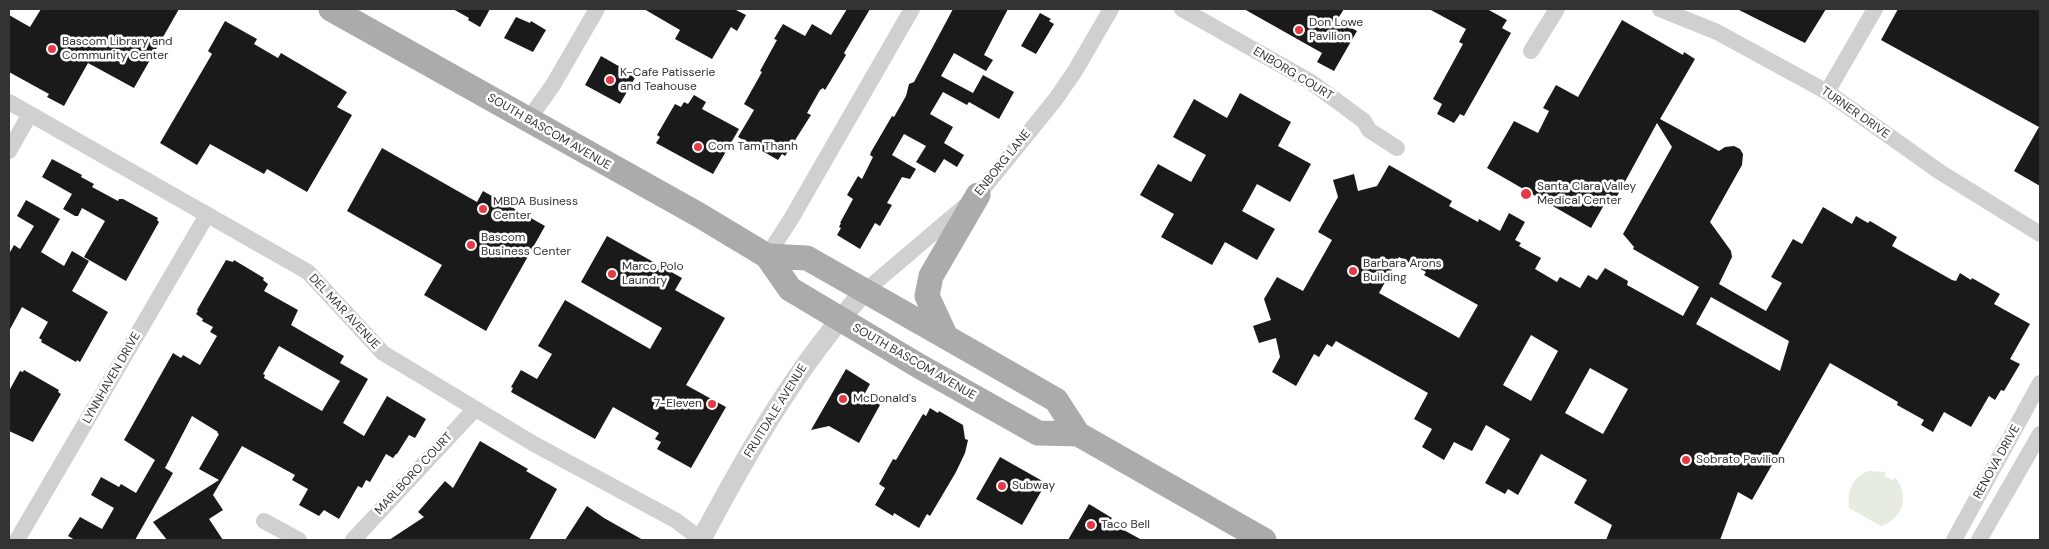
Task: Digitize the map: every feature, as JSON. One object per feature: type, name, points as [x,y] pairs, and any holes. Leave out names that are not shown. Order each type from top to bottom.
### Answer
[{"type":"main road","name":"SOUTH BASCOM AVENUE","points":[[331,9],[767,256],[790,289],[867,336],[1038,433],[1078,434]]},
{"type":"main road","points":[[946,337],[927,296],[931,276],[978,195]]},
{"type":"main road","name":"SOUTH BASCOM AVENUE","points":[[767,256],[808,258],[1056,400],[1078,434],[1264,540]]},
{"type":"street","points":[[528,120],[553,85],[597,9]]},
{"type":"street","points":[[767,256],[791,219],[912,9]]},
{"type":"street","name":"ENBORG LANE","points":[[865,291],[978,195],[1055,100],[1075,71],[1111,9]]},
{"type":"street","name":"ENBORG COURT","points":[[1182,9],[1311,82],[1364,121],[1369,130],[1398,148]]},
{"type":"street","name":"TURNER DRIVE","points":[[1660,9],[1716,32],[1827,92],[1940,172],[2040,234]]},
{"type":"street","points":[[1827,92],[1874,9]]},
{"type":"street","points":[[1531,51],[1553,10]]},
{"type":"street","name":"DEL MAR AVENUE","points":[[9,102],[308,272],[383,354],[534,444],[675,520],[701,540]]},
{"type":"street","points":[[9,151],[30,114]]},
{"type":"street","name":"LYNNHAVEN DRIVE","points":[[17,540],[208,215]]},
{"type":"street","name":"FRUITDALE AVENUE","points":[[701,540],[724,496],[781,400],[805,364],[840,318],[865,291]]},
{"type":"street","name":"RENOVA DRIVE","points":[[1954,540],[2040,384]]},
{"type":"street","name":"MARLBORO COURT","points":[[353,540],[475,409]]},
{"type":"street","name":"RENOVA DRIVE","points":[[1980,540],[2040,434]]},
{"type":"street","points":[[264,521],[299,540]]},
{"type":"shaded area","points":[[1868,471],[1886,472],[1884,476],[1893,480],[1895,477],[1902,491],[1902,506],[1899,512],[1889,523],[1881,526],[1849,508],[1850,490],[1854,481]]},
{"type":"building","name":"Bascom Library and Community Center","points":[[41,9],[179,9],[134,88],[88,63],[64,106],[47,97],[49,94],[9,72],[9,15],[30,27]]},
{"type":"building","points":[[453,9],[490,9],[480,27]]},
{"type":"building","points":[[644,9],[734,9],[746,15],[737,31],[731,27],[712,59],[675,39],[680,30]]},
{"type":"building","points":[[847,9],[870,9],[825,90],[823,88],[820,90],[807,113],[811,115],[785,156],[782,154],[778,160],[738,137],[754,110],[744,104],[762,72],[760,71],[777,40],[774,39],[783,24],[805,36],[812,24],[831,35]]},
{"type":"building","points":[[953,9],[1008,9],[984,55],[993,60],[986,71],[954,53],[941,76],[973,93],[983,75],[1014,92],[999,119],[969,102],[967,105],[943,92],[930,114],[953,127],[944,143],[964,155],[957,167],[944,159],[935,173],[916,162],[926,146],[904,134],[892,155],[916,169],[910,179],[902,177],[887,203],[892,205],[880,226],[875,223],[860,249],[837,235],[841,228],[839,227],[840,223],[853,199],[847,195],[858,176],[862,179],[873,157],[870,155],[871,152],[892,116],[894,117],[906,96],[909,84],[914,82]]},
{"type":"building","points":[[1244,9],[1344,9],[1337,20],[1357,31],[1334,71],[1317,62],[1322,53]]},
{"type":"building","points":[[1429,9],[1487,9],[1507,20],[1502,28],[1511,33],[1464,116],[1460,114],[1454,123],[1437,114],[1442,104],[1433,99],[1463,44],[1459,42],[1466,29]]},
{"type":"building","points":[[1737,9],[1826,9],[1805,43]]},
{"type":"building","points":[[1898,9],[2040,9],[2040,186],[2014,171],[2039,127],[1881,40]]},
{"type":"building","points":[[1040,13],[1051,19],[1049,21],[1054,24],[1036,54],[1021,46]]},
{"type":"building","points":[[516,17],[530,23],[531,21],[546,30],[533,52],[504,38]]},
{"type":"building","points":[[1622,20],[1683,55],[1684,52],[1695,59],[1660,119],[1719,151],[1725,147],[1734,146],[1740,149],[1743,154],[1742,165],[1710,222],[1731,251],[1732,257],[1719,284],[1766,311],[1782,283],[1771,277],[1793,239],[1802,244],[1823,207],[1852,224],[1856,216],[1868,223],[1870,221],[1897,237],[1892,246],[1952,280],[1956,281],[1960,273],[1971,280],[1972,278],[2000,294],[1994,304],[2030,324],[2010,359],[2020,364],[2004,391],[2001,390],[1995,400],[1989,396],[1971,427],[1944,412],[1933,432],[1921,425],[1924,420],[1897,405],[1898,402],[1830,363],[1752,500],[1738,492],[1720,540],[1606,540],[1612,525],[1574,503],[1587,480],[1541,454],[1518,495],[1508,489],[1505,494],[1485,483],[1510,439],[1486,425],[1472,451],[1454,442],[1444,460],[1422,447],[1432,429],[1414,419],[1428,393],[1336,341],[1332,347],[1327,344],[1319,357],[1314,354],[1296,386],[1272,372],[1280,357],[1276,338],[1259,343],[1253,326],[1271,320],[1264,299],[1277,277],[1303,291],[1332,240],[1318,232],[1338,197],[1333,180],[1354,174],[1358,191],[1377,186],[1389,165],[1452,201],[1449,206],[1478,222],[1479,219],[1500,231],[1509,213],[1525,222],[1515,240],[1521,243],[1519,246],[1541,258],[1535,269],[1557,282],[1560,277],[1580,288],[1588,275],[1597,280],[1605,268],[1628,281],[1627,285],[1683,316],[1699,287],[1633,249],[1634,247],[1623,234],[1672,147],[1657,123],[1615,200],[1609,196],[1591,228],[1487,168],[1514,121],[1538,133],[1549,111],[1543,108],[1556,85],[1578,97]],"holes":[[[1399,257],[1426,272],[1424,275],[1478,305],[1459,338],[1379,293]],[[1711,297],[1789,341],[1780,371],[1696,324]],[[1531,335],[1558,351],[1531,401],[1503,385]],[[1590,368],[1628,389],[1603,434],[1565,413]]]},
{"type":"building","points":[[225,21],[257,39],[254,44],[278,58],[281,53],[347,92],[337,107],[352,115],[307,192],[267,169],[264,174],[210,144],[197,165],[160,143],[212,54],[208,51]]},
{"type":"building","name":"K-Cafe Patisserie and Teahouse","points":[[601,56],[636,76],[620,104],[585,85]]},
{"type":"building","points":[[1240,93],[1291,122],[1278,146],[1311,164],[1290,202],[1257,184],[1242,211],[1275,229],[1257,260],[1225,242],[1212,265],[1161,237],[1174,214],[1140,195],[1158,164],[1191,182],[1206,155],[1173,137],[1194,99],[1227,118]]},
{"type":"building","points":[[694,95],[706,102],[702,109],[739,129],[713,174],[656,143],[660,137],[657,135],[675,104],[681,107],[684,102],[688,104]]},
{"type":"building","name":"Bascom Business Center","points":[[382,148],[477,202],[483,191],[545,226],[486,331],[424,295],[442,265],[347,211]]},
{"type":"building","points":[[52,159],[82,175],[81,177],[94,184],[92,187],[118,201],[123,199],[158,218],[159,222],[126,281],[84,257],[105,221],[82,208],[78,216],[63,209],[72,194],[42,177]]},
{"type":"building","points":[[26,200],[60,219],[41,252],[64,266],[72,251],[89,261],[72,291],[108,312],[80,362],[77,360],[76,362],[41,342],[42,340],[39,338],[48,322],[22,307],[9,331],[9,254],[14,245],[20,249],[34,226],[17,216]]},
{"type":"building","points":[[607,236],[682,278],[675,290],[725,318],[686,385],[726,407],[691,468],[657,449],[661,442],[655,439],[659,433],[613,407],[595,439],[511,392],[513,388],[511,387],[521,370],[537,379],[552,354],[538,346],[565,300],[650,349],[662,328],[581,282]]},
{"type":"building","points":[[226,260],[233,262],[234,260],[264,278],[263,280],[268,284],[264,291],[298,310],[291,325],[344,356],[340,363],[368,379],[343,423],[364,436],[387,396],[426,419],[415,438],[409,435],[393,458],[386,454],[370,482],[366,480],[362,488],[358,486],[339,519],[324,510],[319,516],[299,505],[308,489],[292,480],[295,475],[242,446],[213,495],[223,510],[209,519],[223,540],[167,540],[153,522],[219,480],[199,469],[219,434],[192,416],[165,468],[173,473],[135,540],[75,540],[68,536],[80,517],[102,529],[114,508],[91,495],[101,477],[119,487],[121,484],[136,493],[155,460],[124,440],[173,353],[181,358],[183,355],[200,365],[217,336],[210,332],[213,327],[202,321],[203,319],[196,314]],"holes":[[[279,346],[340,381],[322,411],[264,378],[265,375],[263,374]]]},
{"type":"building","points":[[846,369],[870,384],[864,395],[880,405],[859,443],[829,426],[811,430]]},
{"type":"building","points":[[24,370],[59,390],[58,392],[61,394],[33,442],[9,431],[9,391],[20,371],[23,372]]},
{"type":"building","points":[[930,408],[963,425],[965,439],[968,440],[965,453],[956,472],[930,516],[927,514],[919,528],[894,513],[893,516],[875,505],[885,488],[879,484],[893,459],[896,460],[923,414],[926,416]]},
{"type":"building","points":[[480,441],[528,469],[526,471],[557,489],[529,540],[389,540],[424,517],[418,512],[445,481],[453,488]]},
{"type":"building","points":[[1000,457],[1046,483],[1022,525],[976,499]]},
{"type":"building","name":"Taco Bell","points":[[1089,504],[1112,518],[1109,522],[1142,540],[1068,540]]},
{"type":"building","points":[[587,506],[604,518],[643,540],[565,540]]},
{"type":"place","name":"Don Lowe Pavilion","points":[[1299,30]]},
{"type":"place","name":"Bascom Library and Community Center","points":[[52,49]]},
{"type":"place","name":"K-Cafe Patisserie and Teahouse","points":[[610,80]]},
{"type":"place","name":"Com Tam Thanh","points":[[698,147]]},
{"type":"place","name":"Santa Clara Valley Medical Center","points":[[1526,194]]},
{"type":"place","name":"MBDA Business Center","points":[[483,209]]},
{"type":"place","name":"Bascom Business Center","points":[[471,245]]},
{"type":"place","name":"Barbara Arons Building","points":[[1353,271]]},
{"type":"place","name":"Marco Polo Laundry","points":[[612,274]]},
{"type":"place","name":"McDonald's","points":[[843,399]]},
{"type":"place","name":"7-Eleven","points":[[712,404]]},
{"type":"place","name":"Sobrato Pavilion","points":[[1686,460]]},
{"type":"place","name":"Subway","points":[[1002,486]]},
{"type":"place","name":"Taco Bell","points":[[1091,525]]}]
